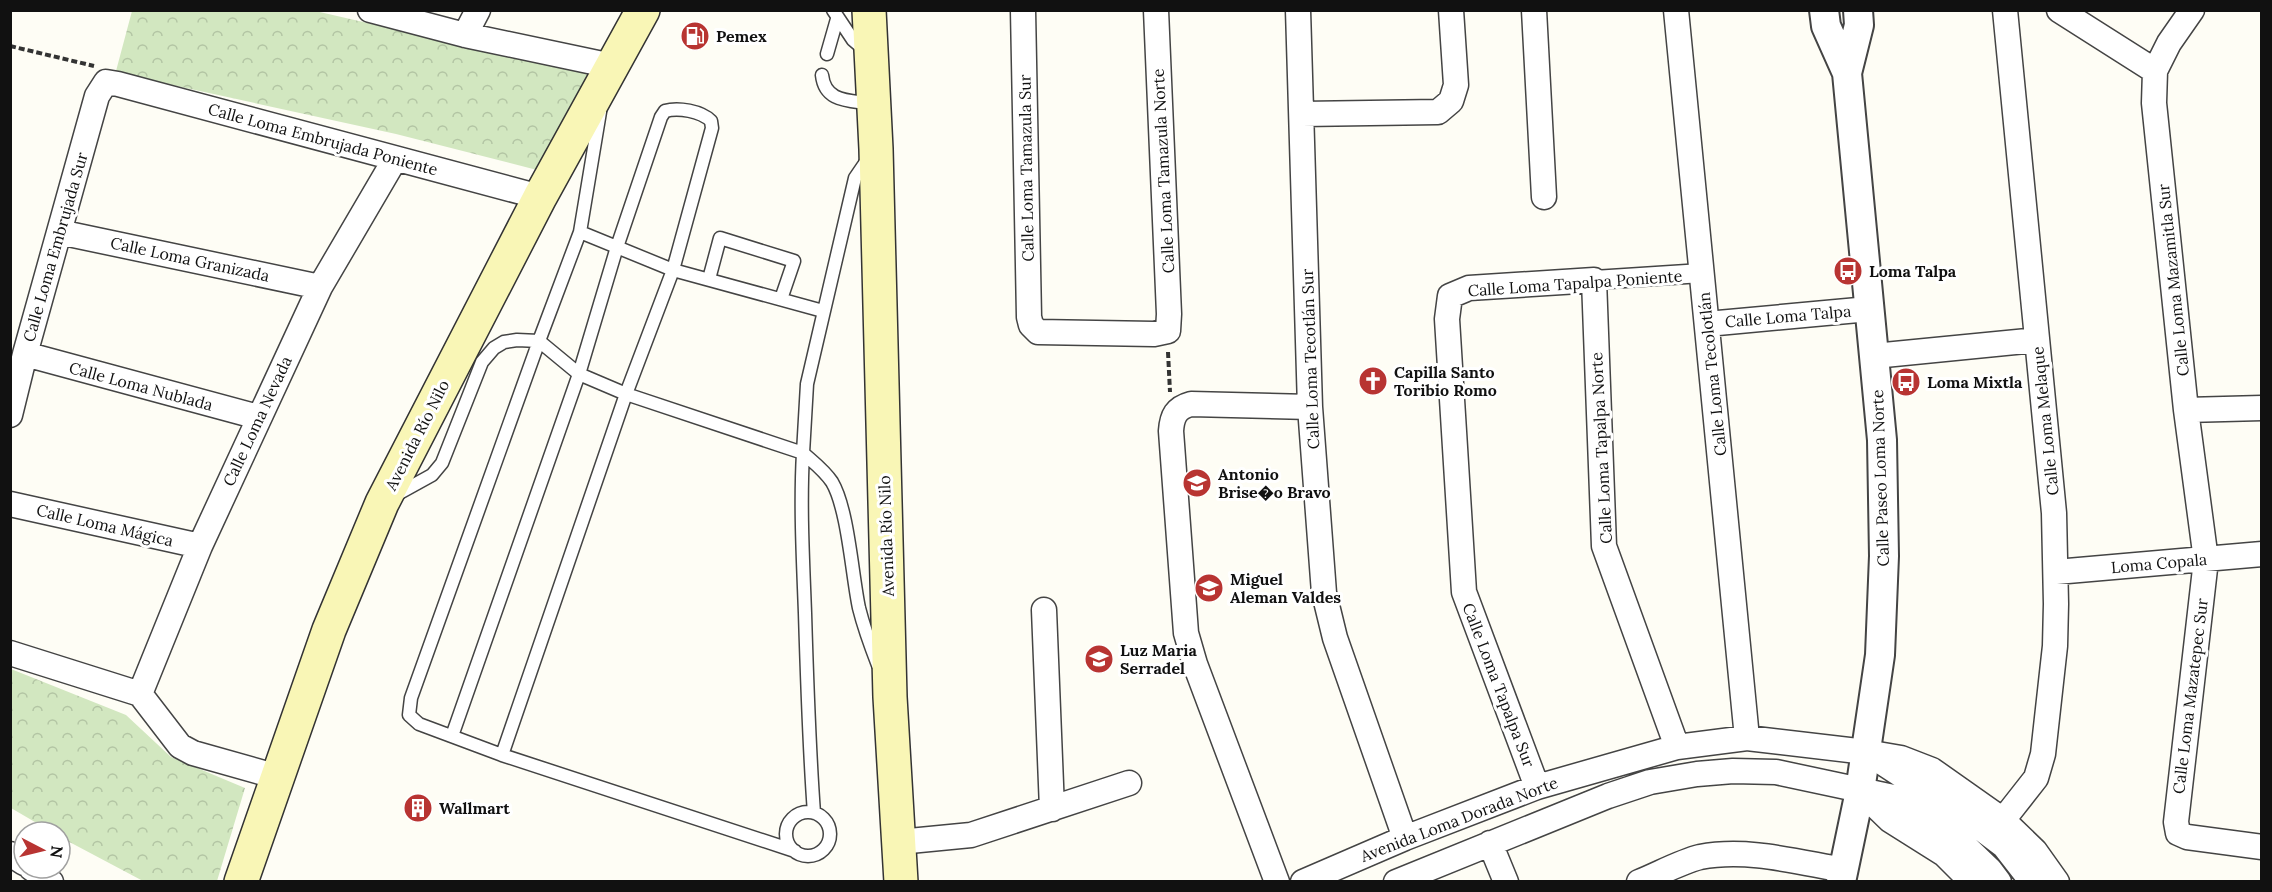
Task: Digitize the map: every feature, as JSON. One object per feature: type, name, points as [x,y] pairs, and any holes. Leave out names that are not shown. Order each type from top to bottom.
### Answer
[{"type":"main road","name":"Avenida Río Nilo","points":[[241,882],[328,630],[382,503],[540,197],[643,10]]},
{"type":"main road","name":"Avenida Río Nilo","points":[[868,10],[876,149],[890,697],[901,882]]},
{"type":"street","points":[[370,10],[609,71]]},
{"type":"street","points":[[465,35],[478,10]]},
{"type":"street","name":"Calle Loma Tamazula Sur","points":[[1023,10],[1029,317],[1032,325],[1038,332],[1154,334],[1168,331]]},
{"type":"street","name":"Calle Loma Tamazula Norte","points":[[1156,10],[1168,331]]},
{"type":"street","name":"Calle Loma Tecotlán Sur","points":[[1298,10],[1310,407],[1324,592],[1335,638],[1405,838]]},
{"type":"street","points":[[1302,114],[1438,112],[1451,101],[1456,86],[1450,10]]},
{"type":"street","points":[[1534,10],[1544,197]]},
{"type":"street","name":"Calle Loma Tecolotlán","points":[[1676,10],[1747,738]]},
{"type":"street","name":"Calle Paseo Loma Norte","points":[[1824,10],[1826,26],[1847,73],[1882,440],[1884,556],[1880,655],[1860,791],[1842,876]]},
{"type":"street","name":"Calle Paseo Loma Norte","points":[[1847,73],[1860,25],[1858,10]]},
{"type":"street","name":"Calle Loma Melaque","points":[[2003,820],[2036,778],[2043,754],[2055,646],[2056,572],[2054,513],[2005,10]]},
{"type":"street","points":[[2059,10],[2155,70]]},
{"type":"street","name":"Calle Loma Mazamitla Sur","points":[[2192,10],[2169,43],[2155,70],[2154,103],[2186,410],[2206,560]]},
{"type":"street","name":"Calle Loma Embrujada Poniente","points":[[106,82],[540,197]]},
{"type":"street","name":"Calle Loma Embrujada Sur","points":[[10,415],[97,96],[106,82]]},
{"type":"street","name":"Calle Loma Nevada","points":[[140,694],[200,546],[320,287],[396,159]]},
{"type":"street","name":"Calle Loma Granizada","points":[[59,232],[320,287]]},
{"type":"street","name":"Calle Loma Tapalpa Poniente","points":[[1450,296],[1469,288],[1701,273]]},
{"type":"street","name":"Calle Loma Tapalpa Norte","points":[[1594,280],[1604,546],[1677,747]]},
{"type":"street","name":"Calle Loma Tapalpa Sur","points":[[1450,296],[1447,319],[1464,592],[1537,787]]},
{"type":"street","name":"Calle Loma Talpa","points":[[1707,324],[1869,309]]},
{"type":"street","points":[[1874,356],[2037,340]]},
{"type":"street","name":"Calle Loma Nublada","points":[[25,354],[258,417]]},
{"type":"street","points":[[1277,882],[1195,664],[1186,633],[1171,431],[1174,413],[1181,407],[1191,404],[1310,407]]},
{"type":"street","points":[[2186,410],[2262,408]]},
{"type":"street","name":"Calle Loma Mágica","points":[[10,504],[200,546]]},
{"type":"street","name":"Loma Copala","points":[[2056,572],[2262,554]]},
{"type":"street","name":"Calle Loma Mazatepec Sur","points":[[2206,560],[2176,822],[2178,833],[2187,837],[2262,847]]},
{"type":"street","points":[[1044,610],[1052,808]]},
{"type":"street","points":[[10,653],[140,694],[180,746],[193,753],[278,777]]},
{"type":"street","name":"Avenida Loma Dorada Norte","points":[[1304,882],[1405,838],[1537,787],[1677,747],[1747,738],[1901,758],[1932,770],[2003,820],[2035,851],[2057,882]]},
{"type":"street","name":"Avenida Loma Dorada Norte","points":[[1866,752],[2004,846],[2031,882]]},
{"type":"street","name":"Avenida Loma Dorada Norte","points":[[1396,882],[1608,796],[1650,782],[1697,774],[1734,771],[1776,772],[1898,798],[1964,845],[1999,882]]},
{"type":"street","points":[[899,842],[970,835],[1129,783]]},
{"type":"street","name":"Avenida Loma Dorada Norte","points":[[1860,791],[1890,820],[1944,854],[1972,882]]},
{"type":"street","points":[[1490,843],[1506,882]]},
{"type":"street","points":[[1639,882],[1698,858],[1726,854],[1760,855],[1842,876]]},
{"type":"lane","points":[[835,15],[853,40],[870,54]]},
{"type":"lane","points":[[827,54],[835,15]]},
{"type":"lane","points":[[609,71],[580,232],[411,698],[409,715],[419,724],[502,754],[764,843],[795,851]]},
{"type":"lane","points":[[822,75],[823,85],[834,97],[873,104]]},
{"type":"lane","points":[[453,736],[579,374],[617,247],[665,111],[673,108],[705,116],[711,121],[712,128],[673,270],[626,394],[502,754]]},
{"type":"lane","points":[[814,813],[809,750],[801,493],[807,384],[855,178],[876,149]]},
{"type":"lane","points":[[580,232],[673,270],[823,311]]},
{"type":"lane","points":[[709,279],[720,238],[794,261],[782,299]]},
{"type":"lane","points":[[382,503],[432,474],[442,463],[482,362],[494,348],[504,342],[539,341],[579,374],[626,394],[803,453],[824,471],[833,484],[840,501],[865,632],[890,697]]},
{"type":"lane","points":[[801,813],[814,813],[826,822],[830,837],[827,844],[816,854],[801,855],[795,851],[790,847],[786,834],[790,821],[801,813]]},
{"type":"path","points":[[10,46],[99,67],[106,82]]},
{"type":"path","points":[[1168,331],[1169,390],[1174,413]]},
{"type":"green space","points":[[311,10],[590,74],[537,170],[396,134],[116,71],[132,11]]},
{"type":"green space","points":[[11,669],[126,715],[171,757],[245,788],[217,881],[143,881],[72,843],[72,820],[32,820],[11,808]]},
{"type":"place","name":"Pemex","points":[[695,36]]},
{"type":"place","name":"Loma Talpa","points":[[1848,271]]},
{"type":"place","name":"Capilla Santo Toribio Romo","points":[[1373,381]]},
{"type":"place","name":"Loma Mixtla","points":[[1906,382]]},
{"type":"place","name":"Antonio Brise�o Bravo","points":[[1197,483]]},
{"type":"place","name":"Miguel Aleman Valdes","points":[[1209,588]]},
{"type":"place","name":"Luz Maria Serradel","points":[[1099,659]]},
{"type":"place","name":"Wallmart","points":[[418,808]]}]
